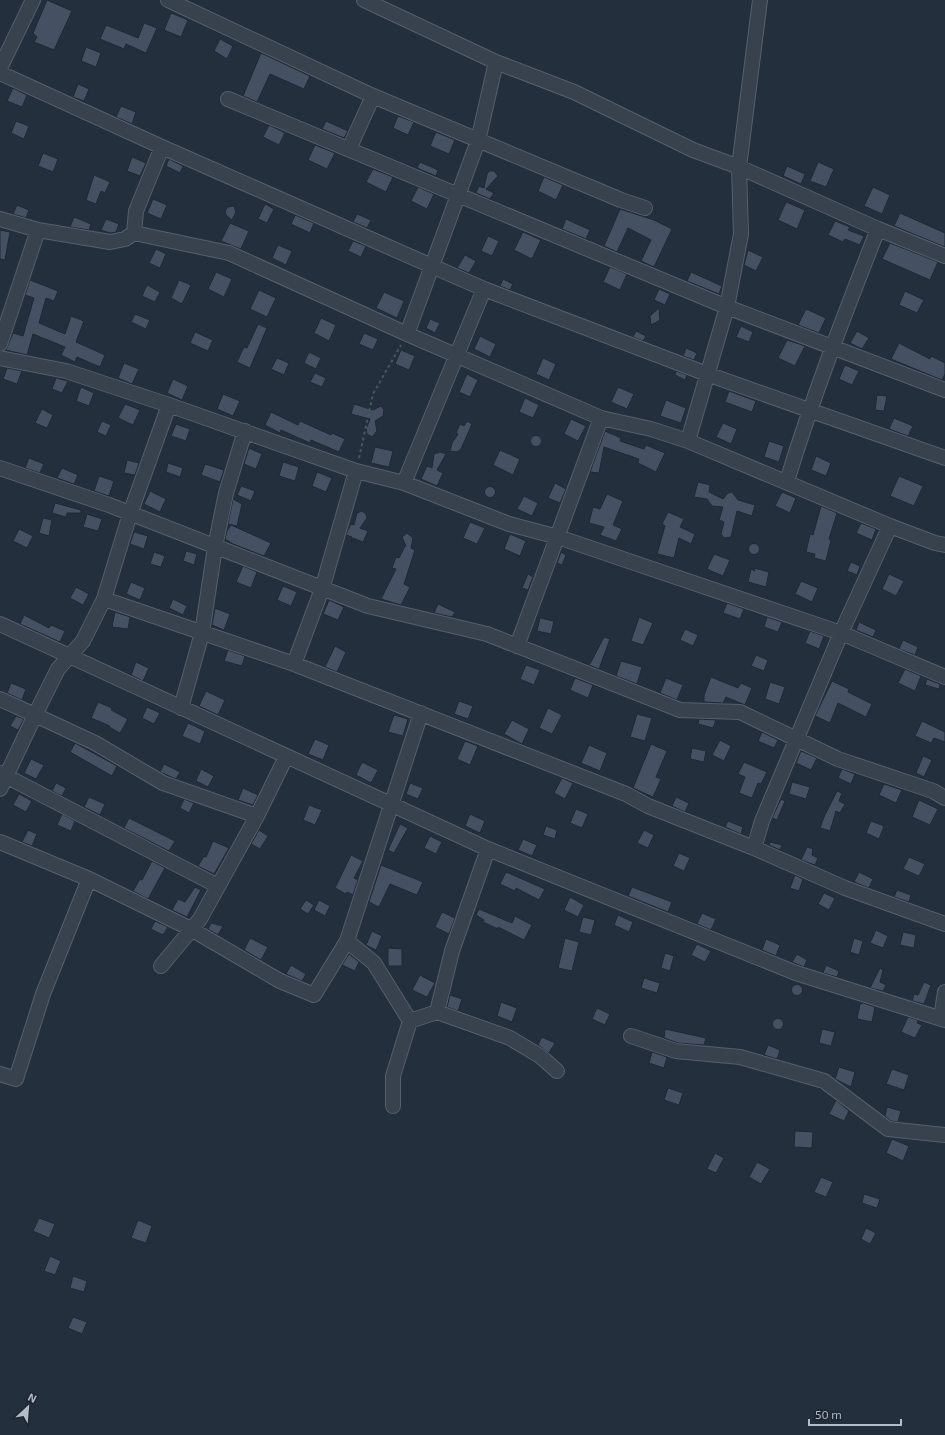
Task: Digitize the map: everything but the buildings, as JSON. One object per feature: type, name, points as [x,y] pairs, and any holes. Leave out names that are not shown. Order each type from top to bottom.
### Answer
[{"type":"street","points":[[0,68],[32,0]]},
{"type":"street","points":[[168,0],[373,96],[621,200],[645,208]]},
{"type":"street","points":[[364,0],[496,62],[574,92],[693,150],[738,167],[878,229],[945,256]]},
{"type":"street","points":[[688,441],[727,306],[741,234],[738,167],[760,0]]},
{"type":"street","points":[[407,334],[478,141],[496,62]]},
{"type":"street","points":[[0,73],[162,147],[484,289],[707,374],[945,458]]},
{"type":"street","points":[[349,149],[373,96]]},
{"type":"street","points":[[228,99],[727,306],[945,390]]},
{"type":"street","points":[[134,233],[136,211],[162,147]]},
{"type":"street","points":[[0,220],[38,230],[110,242],[125,239],[134,233],[229,253],[407,334],[601,418],[651,429],[688,441],[787,481],[890,526],[935,543],[945,545]]},
{"type":"street","points":[[787,481],[809,409],[831,346],[878,229]]},
{"type":"street","points":[[0,344],[38,230]]},
{"type":"street","points":[[404,483],[484,289]]},
{"type":"street","points":[[0,358],[66,371],[245,431],[356,471],[404,483],[509,524],[558,537],[841,632],[945,677]]},
{"type":"street","points":[[0,789],[3,775],[58,669],[83,641],[104,599],[130,514],[169,405]]},
{"type":"street","points":[[517,646],[601,418]]},
{"type":"street","points":[[181,708],[202,633],[215,547],[226,493],[245,431]]},
{"type":"street","points":[[0,468],[130,514],[368,606],[487,634],[680,710],[740,712],[838,759],[933,791],[945,798]]},
{"type":"street","points":[[294,664],[322,589],[356,471]]},
{"type":"street","points":[[754,848],[762,821],[841,632],[890,526]]},
{"type":"street","points":[[104,599],[294,664],[421,713],[626,794],[648,806],[754,848],[846,888],[945,924]]},
{"type":"street","points":[[0,624],[488,849],[796,973],[943,1019],[945,992]]},
{"type":"street","points":[[0,699],[95,743],[163,783],[257,816]]},
{"type":"street","points":[[0,842],[89,879],[191,929],[280,981],[314,995],[347,941],[421,713]]},
{"type":"street","points":[[162,966],[200,919],[257,816],[286,756]]},
{"type":"street","points":[[3,775],[218,886]]},
{"type":"street","points":[[436,1012],[452,951],[488,849]]},
{"type":"street","points":[[0,1074],[16,1079],[43,994],[89,879]]},
{"type":"street","points":[[347,941],[374,963],[410,1020],[394,1076],[393,1106]]},
{"type":"street","points":[[410,1020],[436,1012],[510,1038],[540,1056],[557,1071]]},
{"type":"street","points":[[631,1036],[676,1051],[740,1057],[824,1081],[888,1129],[945,1136]]},
{"type":"path","points":[[356,471],[373,394],[407,334]]}]
